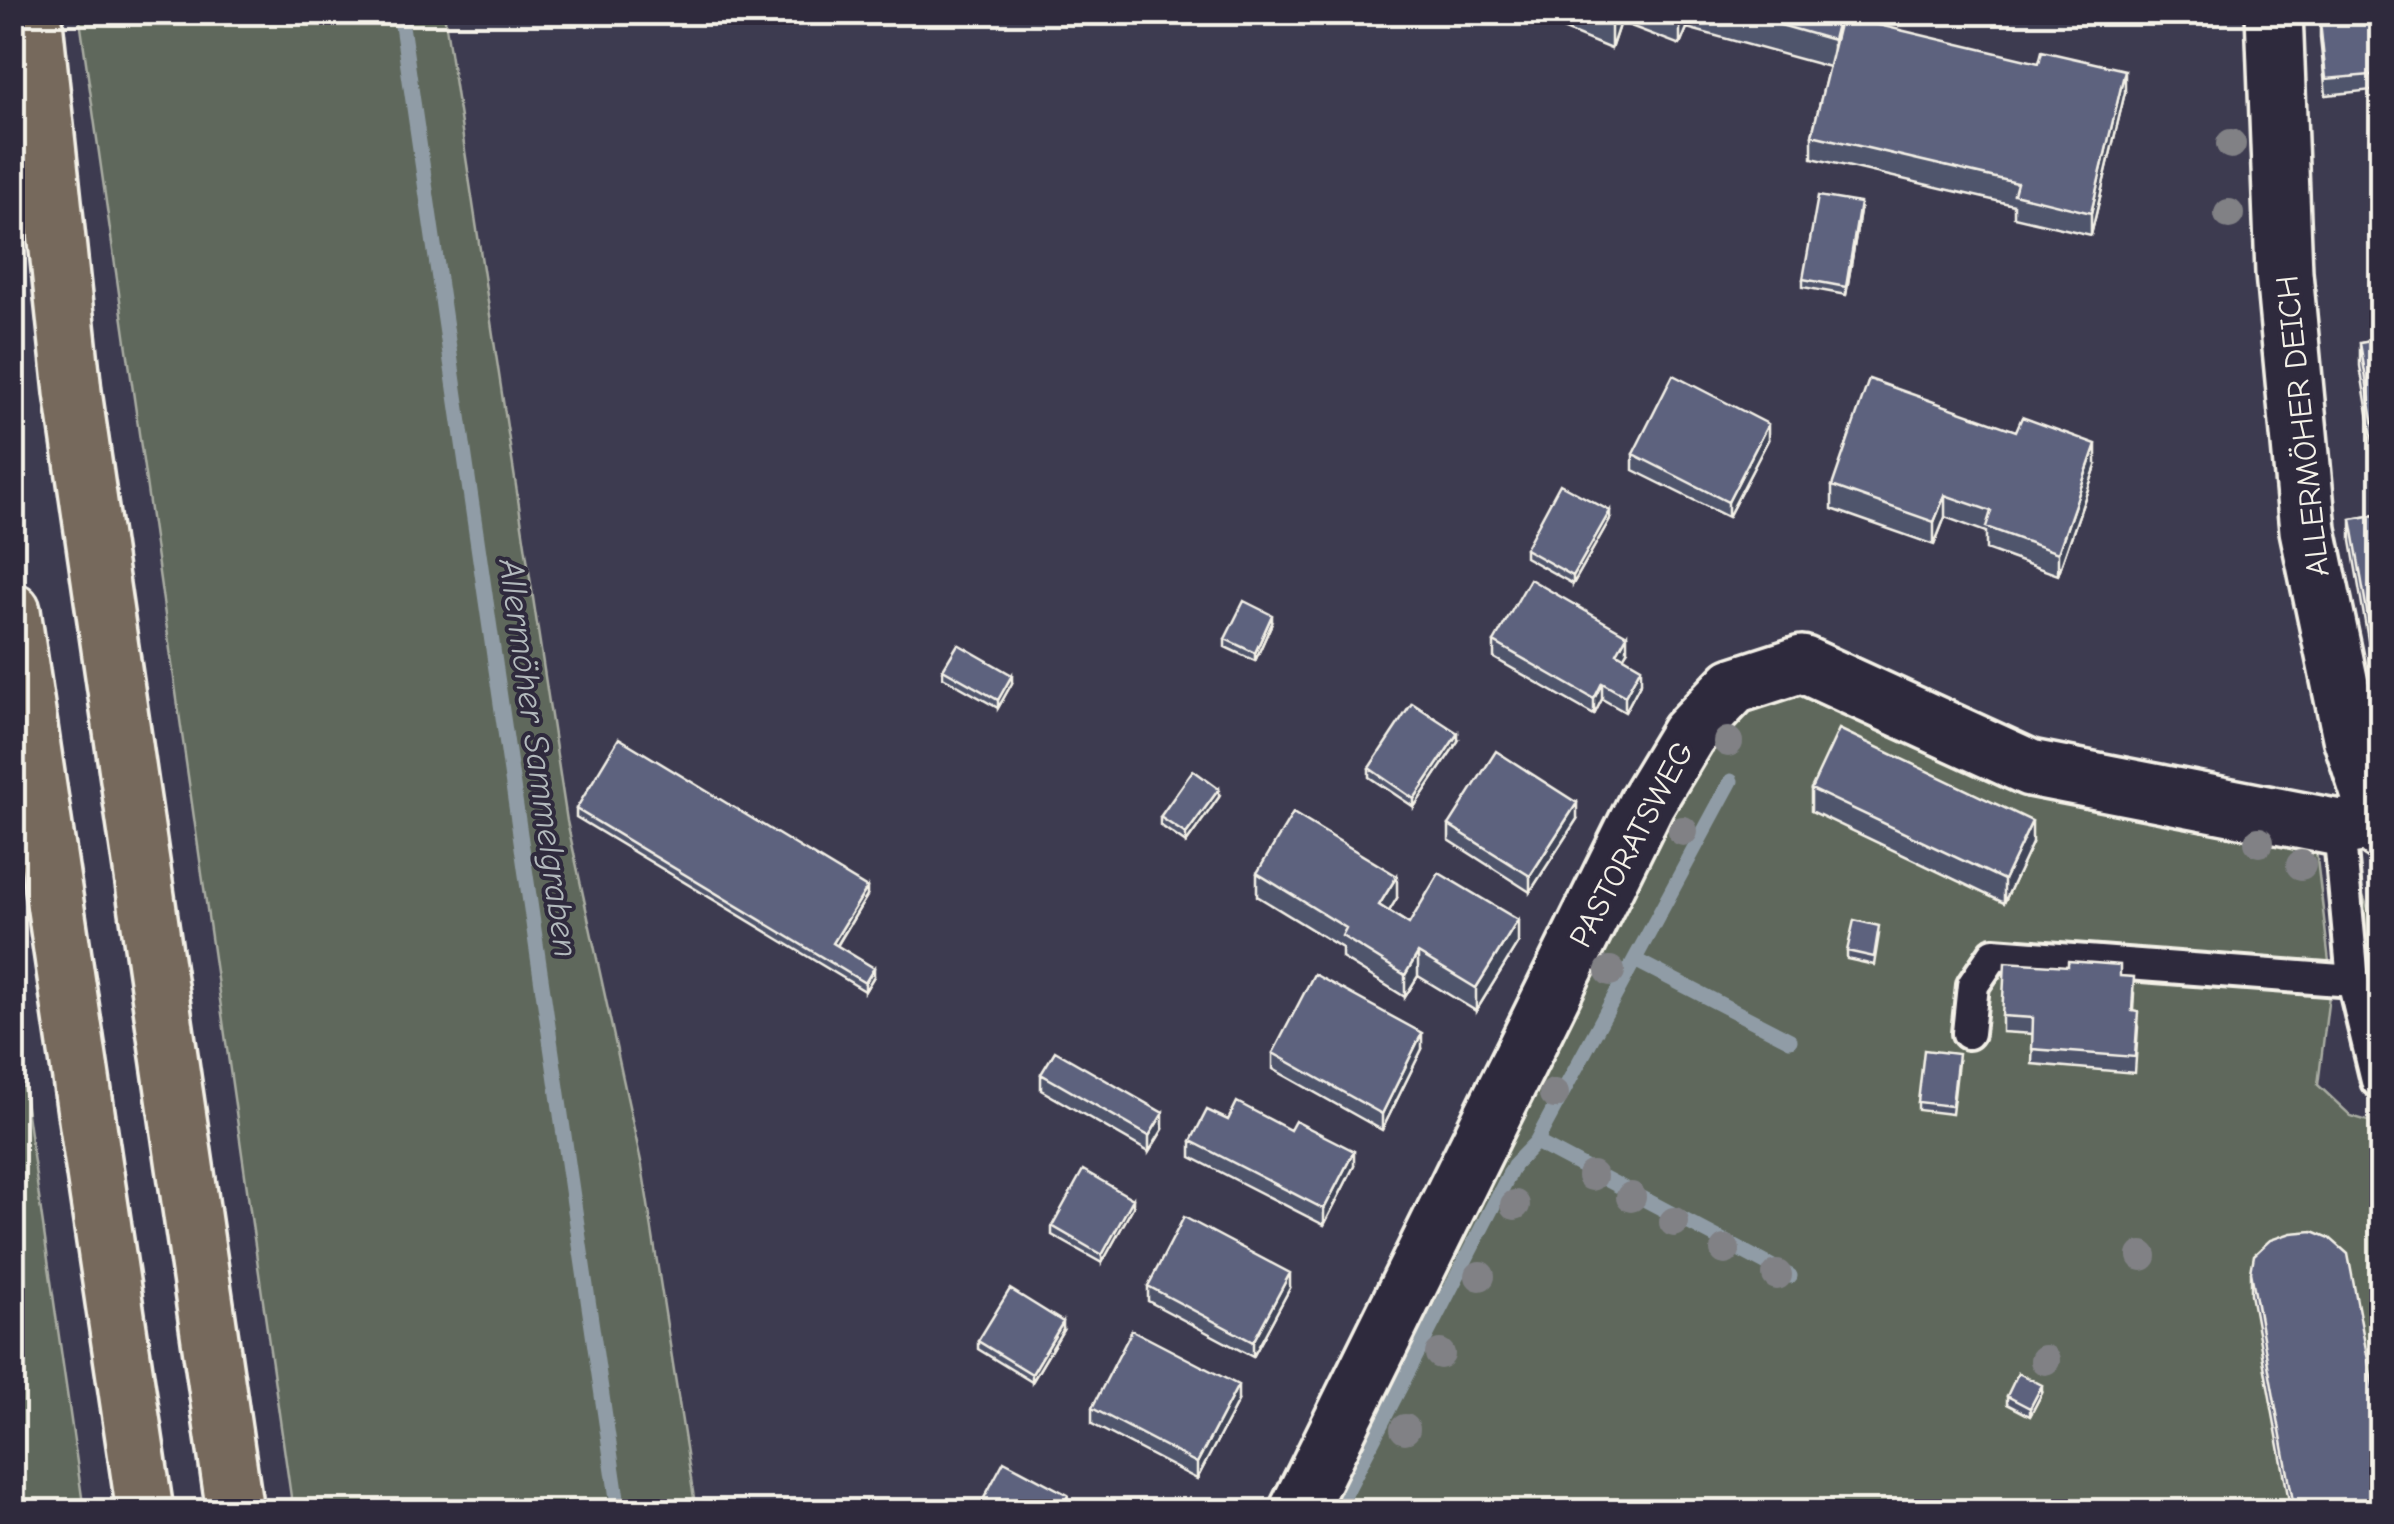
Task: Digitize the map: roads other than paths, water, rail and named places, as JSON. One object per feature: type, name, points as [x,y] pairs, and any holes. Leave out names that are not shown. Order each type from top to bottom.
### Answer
[{"type":"highway","points":[[33,12],[73,392],[235,1512]]},
{"type":"highway","points":[[12,611],[145,1512]]},
{"type":"street","name":"ALLERMÖHER DEICH","points":[[2274,12],[2284,273],[2308,530],[2366,827]]},
{"type":"street","name":"PASTORATSWEG","points":[[1297,1512],[1646,802],[1688,734],[1734,686],[1802,664],[2030,768],[2366,827]]},
{"type":"lane","points":[[2366,827],[2353,981],[2377,1081],[2382,1085]]},
{"type":"lane","points":[[1968,1033],[1973,985],[1994,954],[2353,981]]},
{"type":"waterway","name":"Allermöher Sammelgraben","points":[[400,12],[619,1512]]},
{"type":"waterway","points":[[1336,1512],[1514,1165],[1536,1142],[1731,781]]},
{"type":"waterway","points":[[1635,960],[1790,1040]]},
{"type":"waterway","points":[[1536,1142],[1790,1276]]}]
